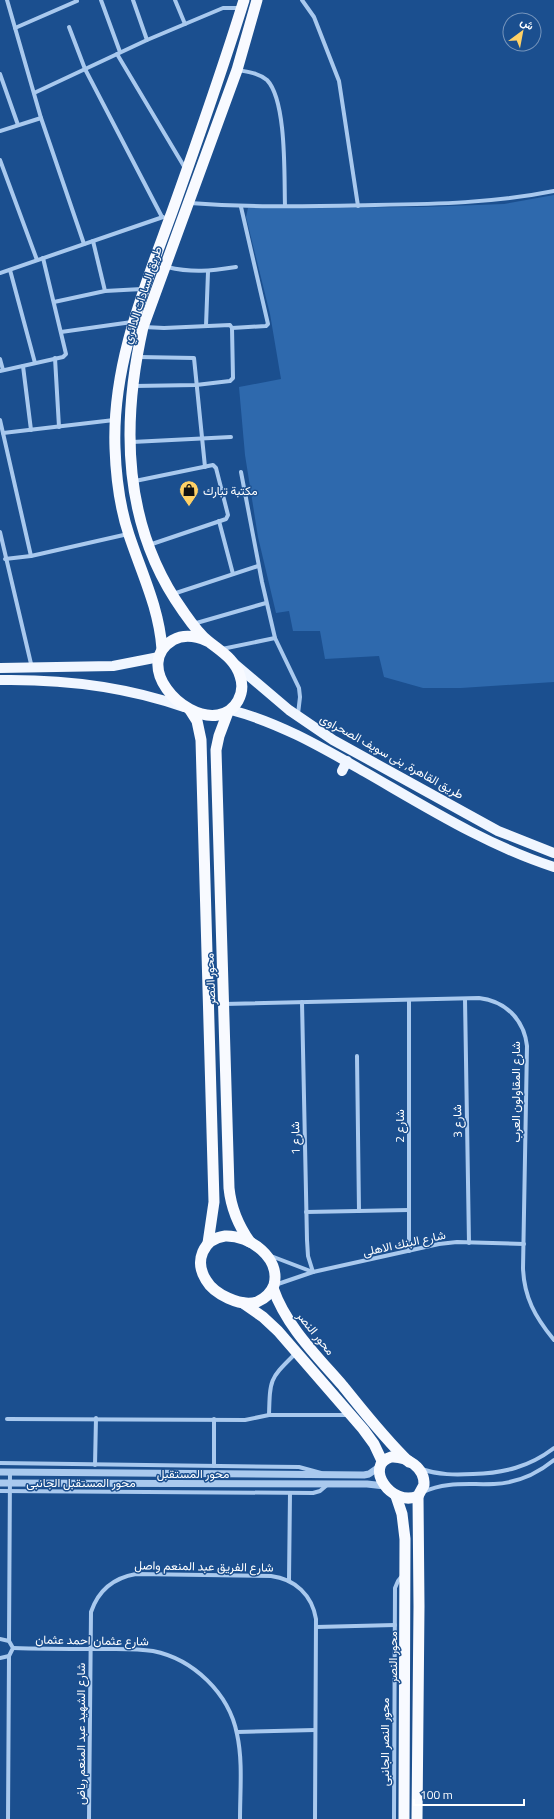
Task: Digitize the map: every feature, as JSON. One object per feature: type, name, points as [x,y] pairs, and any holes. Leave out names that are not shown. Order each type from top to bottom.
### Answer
[{"type":"highway","name":"طريق السادات الدائري","points":[[207,641],[172,594],[149,545],[140,521],[132,482],[129,442],[132,386],[136,356],[143,327],[187,203],[237,70],[257,0]]},
{"type":"highway","name":"طريق السادات الدائري","points":[[160,653],[159,622],[148,586],[129,534],[117,478],[115,420],[122,361],[167,215],[187,171],[243,4]]},
{"type":"highway","points":[[217,81],[222,79],[227,80],[230,87]]},
{"type":"highway","points":[[148,586],[154,588],[161,586],[163,584],[164,577]]},
{"type":"highway","points":[[186,636],[196,636],[207,641],[231,660],[240,676],[242,686],[238,702],[229,711],[211,716],[187,708],[176,701],[168,691],[159,668],[160,653],[175,639],[186,636]]},
{"type":"highway","name":"محور النصر","points":[[187,708],[197,721],[201,740],[214,1202],[208,1243]]},
{"type":"highway","name":"محور النصر","points":[[229,711],[219,736],[216,750],[229,1192],[236,1220],[250,1242]]},
{"type":"highway","points":[[242,1302],[258,1302],[267,1296],[273,1287],[275,1275],[273,1266],[265,1253],[250,1242],[229,1236],[216,1238],[208,1243],[201,1259],[201,1270],[206,1280],[213,1288],[222,1294],[242,1302],[271,1324],[351,1415],[369,1436],[381,1464],[381,1477],[385,1486],[396,1496],[409,1498],[419,1494]]},
{"type":"highway","name":"محور النصر","points":[[273,1287],[280,1306],[295,1329],[390,1443],[414,1465]]},
{"type":"highway","points":[[381,1464],[395,1456],[414,1465],[424,1480],[419,1494],[418,1521],[419,1614],[417,1819]]},
{"type":"highway","name":"محور النصر","points":[[396,1496],[403,1520],[406,1573],[404,1819]]},
{"type":"highway","points":[[403,1520],[418,1521]]},
{"type":"main road","points":[[0,668],[98,667],[129,664],[160,653]]},
{"type":"main road","name":"طريق القاهرة, بنى سويف الصحراوى","points":[[231,660],[298,717],[333,740],[498,831],[554,853]]},
{"type":"main road","points":[[97,685],[98,667]]},
{"type":"main road","points":[[0,680],[48,680],[97,685],[133,692],[187,708]]},
{"type":"main road","points":[[229,711],[266,721],[289,730],[489,841],[517,854],[554,867]]},
{"type":"main road","points":[[342,771],[347,761]]},
{"type":"street","points":[[7,0],[41,118],[84,244]]},
{"type":"street","points":[[102,0],[118,53],[187,171]]},
{"type":"street","points":[[134,0],[147,40]]},
{"type":"street","points":[[175,0],[185,24]]},
{"type":"street","points":[[302,0],[314,17],[339,81],[358,206]]},
{"type":"street","points":[[16,28],[77,1]]},
{"type":"street","points":[[34,93],[147,40],[223,8],[243,4]]},
{"type":"street","points":[[0,273],[167,215],[85,68],[69,27]]},
{"type":"street","points":[[237,70],[257,74],[266,80],[272,87],[276,97],[284,149],[285,206]]},
{"type":"street","points":[[0,74],[18,125]]},
{"type":"street","points":[[0,131],[41,118]]},
{"type":"street","points":[[0,160],[37,260]]},
{"type":"street","points":[[187,203],[241,207],[466,203],[503,200],[554,191]]},
{"type":"street","points":[[143,327],[164,328],[228,324],[232,328],[266,326],[268,324],[241,207]]},
{"type":"street","points":[[93,241],[105,291]]},
{"type":"street","points":[[0,359],[1,371],[63,357],[66,354],[43,258]]},
{"type":"street","points":[[164,266],[179,270],[208,272],[236,267]]},
{"type":"street","points":[[10,270],[35,363]]},
{"type":"street","points":[[206,326],[208,272]]},
{"type":"street","points":[[54,302],[105,291],[144,289]]},
{"type":"street","points":[[61,332],[133,322]]},
{"type":"street","points":[[132,386],[196,386],[233,379],[232,328]]},
{"type":"street","points":[[136,356],[194,358],[205,467]]},
{"type":"street","points":[[55,358],[59,427]]},
{"type":"street","points":[[23,366],[31,430]]},
{"type":"street","points":[[0,420],[31,556]]},
{"type":"street","points":[[3,433],[115,420]]},
{"type":"street","points":[[129,442],[231,437]]},
{"type":"street","points":[[132,482],[213,465],[218,474],[228,516],[219,521],[149,545]]},
{"type":"street","points":[[241,472],[258,566],[275,638],[299,688],[300,697],[298,717]]},
{"type":"street","points":[[219,521],[233,574]]},
{"type":"street","points":[[0,532],[5,559],[32,668]]},
{"type":"street","points":[[5,559],[31,556],[129,534]]},
{"type":"street","points":[[172,594],[258,566]]},
{"type":"street","points":[[193,624],[266,603]]},
{"type":"street","points":[[220,650],[275,638]]},
{"type":"street","name":"شارع المقاولون العرب","points":[[223,1004],[465,998],[486,999],[504,1007],[519,1021],[527,1046],[524,1278],[527,1297],[535,1316],[554,1340]]},
{"type":"street","name":"شارع 3","points":[[465,998],[469,1242]]},
{"type":"street","name":"شارع 2","points":[[408,1251],[409,1000]]},
{"type":"street","name":"شارع 1","points":[[302,1002],[307,1248],[313,1272]]},
{"type":"street","points":[[358,1056],[358,1211]]},
{"type":"street","points":[[306,1212],[409,1210]]},
{"type":"street","name":"شارع البنك الاهلى","points":[[273,1287],[313,1272],[439,1244],[469,1242],[524,1244]]},
{"type":"street","points":[[265,1253],[313,1272]]},
{"type":"street","points":[[268,1415],[272,1380],[275,1374],[296,1352]]},
{"type":"street","points":[[7,1418],[245,1420],[268,1415],[351,1415]]},
{"type":"street","points":[[95,1465],[96,1418]]},
{"type":"street","points":[[214,1419],[214,1466]]},
{"type":"street","points":[[414,1465],[446,1474],[495,1473],[525,1465],[554,1448]]},
{"type":"street","points":[[419,1494],[444,1485],[495,1484],[518,1479],[537,1471],[554,1460]]},
{"type":"street","name":"محور المستقبل الجانبى","points":[[0,1463],[214,1466],[226,1470]]},
{"type":"street","name":"محور المستقبل","points":[[0,1472],[226,1470],[364,1475],[369,1474],[381,1464]]},
{"type":"street","points":[[8,1819],[9,1656],[12,1648],[9,1641],[10,1472]]},
{"type":"street","name":"محور المستقبل","points":[[0,1483],[367,1484],[385,1486]]},
{"type":"street","name":"محور المستقبل الجانبى","points":[[0,1491],[316,1493],[327,1484]]},
{"type":"street","points":[[289,1581],[290,1493]]},
{"type":"street","name":"محور النصر الجانبى","points":[[394,1819],[396,1586],[398,1581],[406,1573]]},
{"type":"street","name":"شارع الفريق عبد المنعم واصل","points":[[90,1649],[90,1620],[94,1605],[107,1587],[120,1578],[136,1574],[271,1576],[289,1581],[299,1588],[310,1602],[315,1613],[315,1819]]},
{"type":"street","points":[[316,1628],[395,1625]]},
{"type":"street","points":[[0,1639],[9,1641]]},
{"type":"street","name":"شارع عثمان احمد عثمان","points":[[12,1648],[141,1649],[167,1655],[179,1660],[202,1675],[220,1695],[233,1719],[237,1732],[240,1758],[240,1819]]},
{"type":"street","name":"شارع الشهيد عبد المنعم رياض","points":[[89,1819],[90,1649]]},
{"type":"street","points":[[0,1658],[9,1656]]},
{"type":"street","points":[[237,1732],[315,1730]]},
{"type":"shaded area","points":[[554,195],[554,682],[461,688],[423,688],[384,677],[379,656],[325,659],[320,631],[293,631],[289,611],[276,613],[258,537],[245,455],[239,387],[281,379],[270,314],[246,217],[248,208],[423,207],[504,204]]},
{"type":"place","name":"مكتبة تبارك","points":[[189,507]]}]
